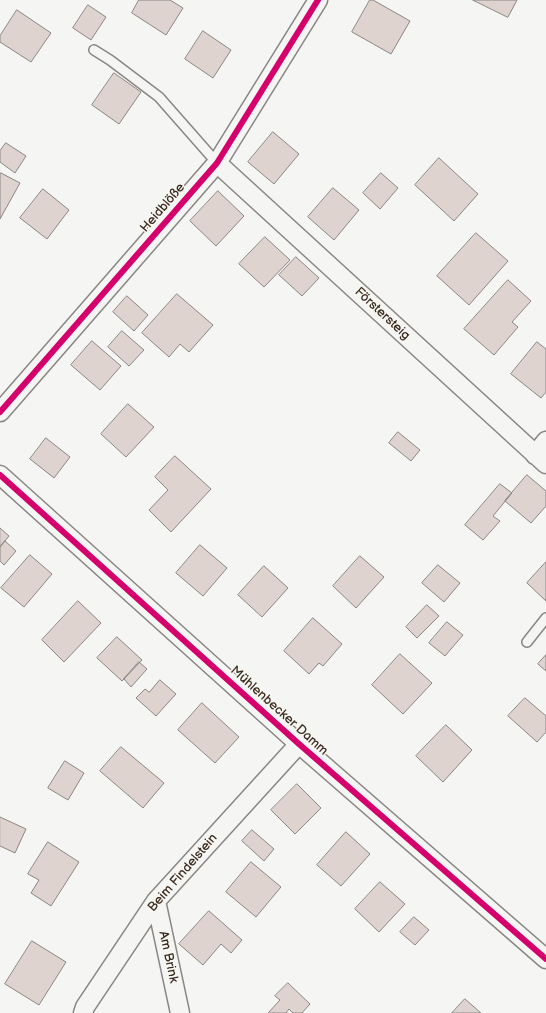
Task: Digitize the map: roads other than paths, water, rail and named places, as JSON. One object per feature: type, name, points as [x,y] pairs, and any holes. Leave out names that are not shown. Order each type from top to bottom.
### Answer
[{"type":"street","name":"Heidblöße","points":[[0,412],[218,163],[318,0]]},
{"type":"street","name":"Förstersteig","points":[[218,163],[542,454]]},
{"type":"street","name":"Mühlenbecker Damm","points":[[0,475],[299,744],[546,959]]},
{"type":"street","name":"Beim Findelstein","points":[[83,1013],[85,1007],[156,901],[299,744]]},
{"type":"street","name":"Am Brink","points":[[156,901],[180,1013]]},
{"type":"lane","points":[[94,50],[110,60],[159,97],[218,163]]},
{"type":"lane","points":[[527,642],[546,618]]}]
